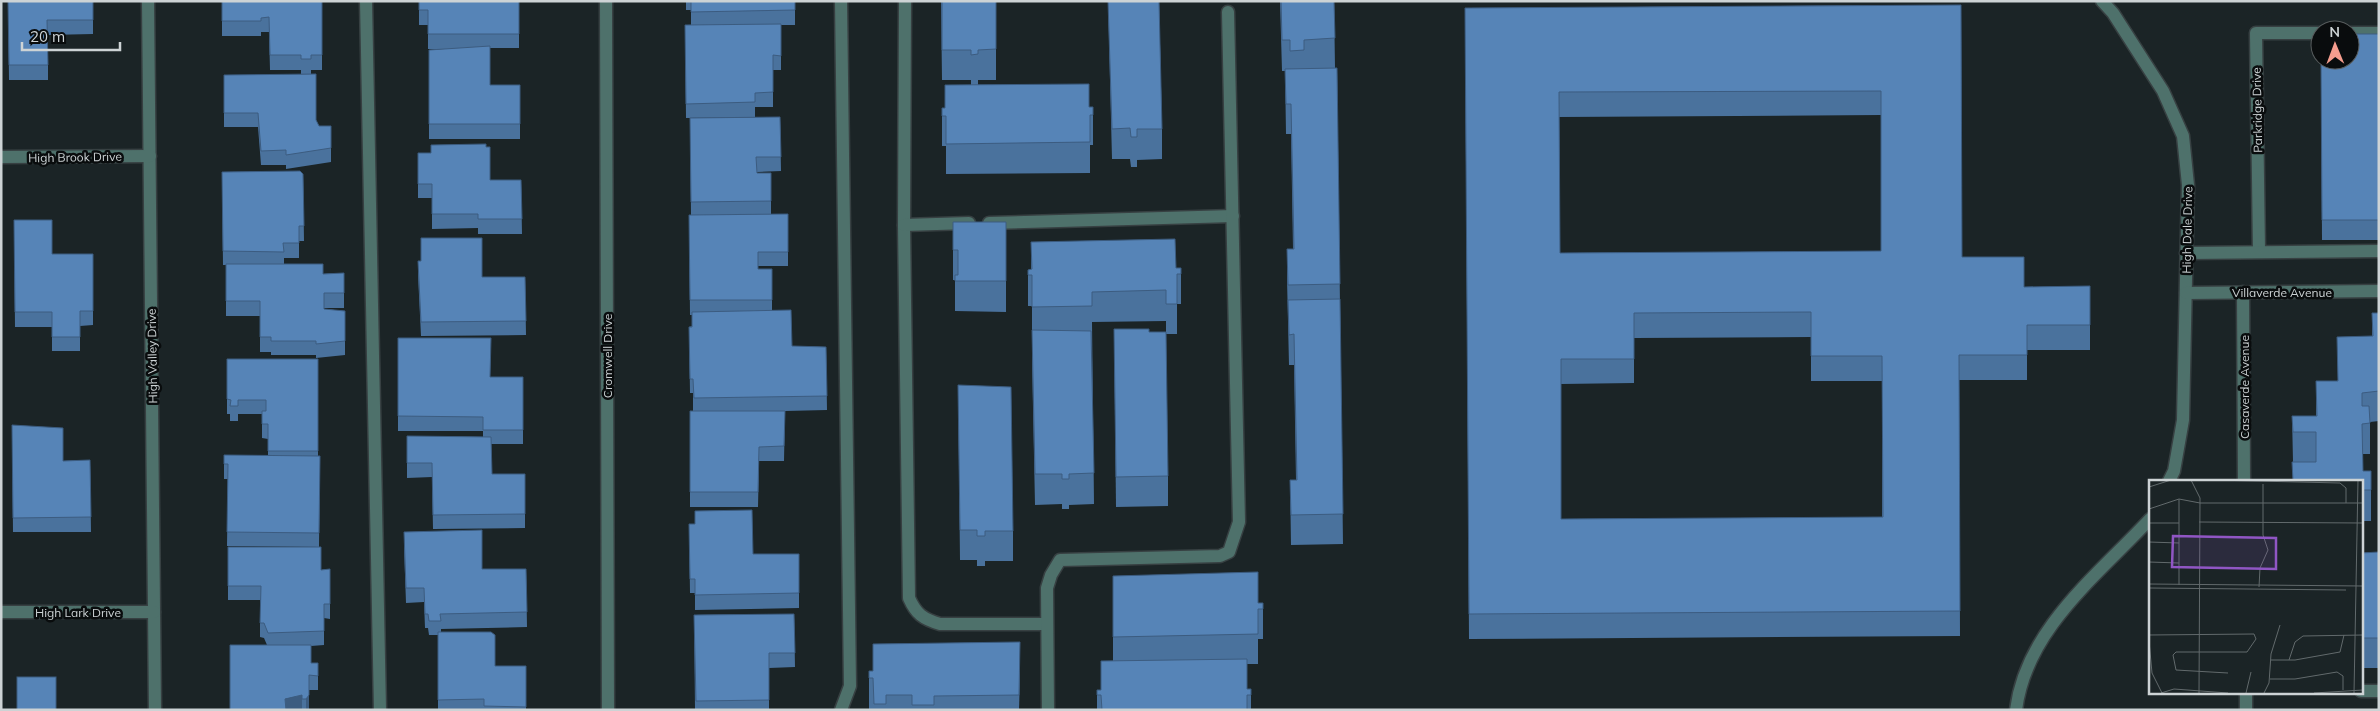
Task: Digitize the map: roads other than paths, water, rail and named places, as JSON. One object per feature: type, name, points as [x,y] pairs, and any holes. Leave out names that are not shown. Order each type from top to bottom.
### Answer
[{"type":"street","name":"High Valley Drive","points":[[148,1],[155,710]]},
{"type":"street","points":[[366,1],[380,710]]},
{"type":"street","name":"Cromwell Drive","points":[[606,1],[608,710]]},
{"type":"street","points":[[841,1],[850,686],[841,710]]},
{"type":"street","points":[[905,1],[904,225],[909,598],[915,612],[924,619],[940,624],[1046,624]]},
{"type":"street","name":"High Dale Drive","points":[[2102,1],[2113,13],[2163,91],[2183,136],[2188,186],[2183,420],[2174,471],[2170,480]]},
{"type":"street","points":[[1048,710],[1047,588],[1051,575],[1060,560],[1220,556],[1230,552],[1239,522],[1228,12]]},
{"type":"street","name":"Parkridge Drive","points":[[2259,251],[2256,33],[2310,33]]},
{"type":"street","points":[[2360,33],[2379,33]]},
{"type":"street","name":"High Brook Drive","points":[[1,158],[150,156]]},
{"type":"street","points":[[904,225],[1233,216]]},
{"type":"street","points":[[2186,254],[2259,251],[2379,251]]},
{"type":"street","name":"Villaverde Avenue","points":[[2186,293],[2379,291]]},
{"type":"street","name":"Casaverde Avenue","points":[[2243,292],[2244,480]]},
{"type":"street","points":[[2016,710],[2027,665],[2063,608],[2149,521]]},
{"type":"street","name":"High Lark Drive","points":[[1,612],[154,612]]},
{"type":"street","points":[[2362,691],[2379,691]]},
{"type":"street","points":[[2246,694],[2246,710]]}]
